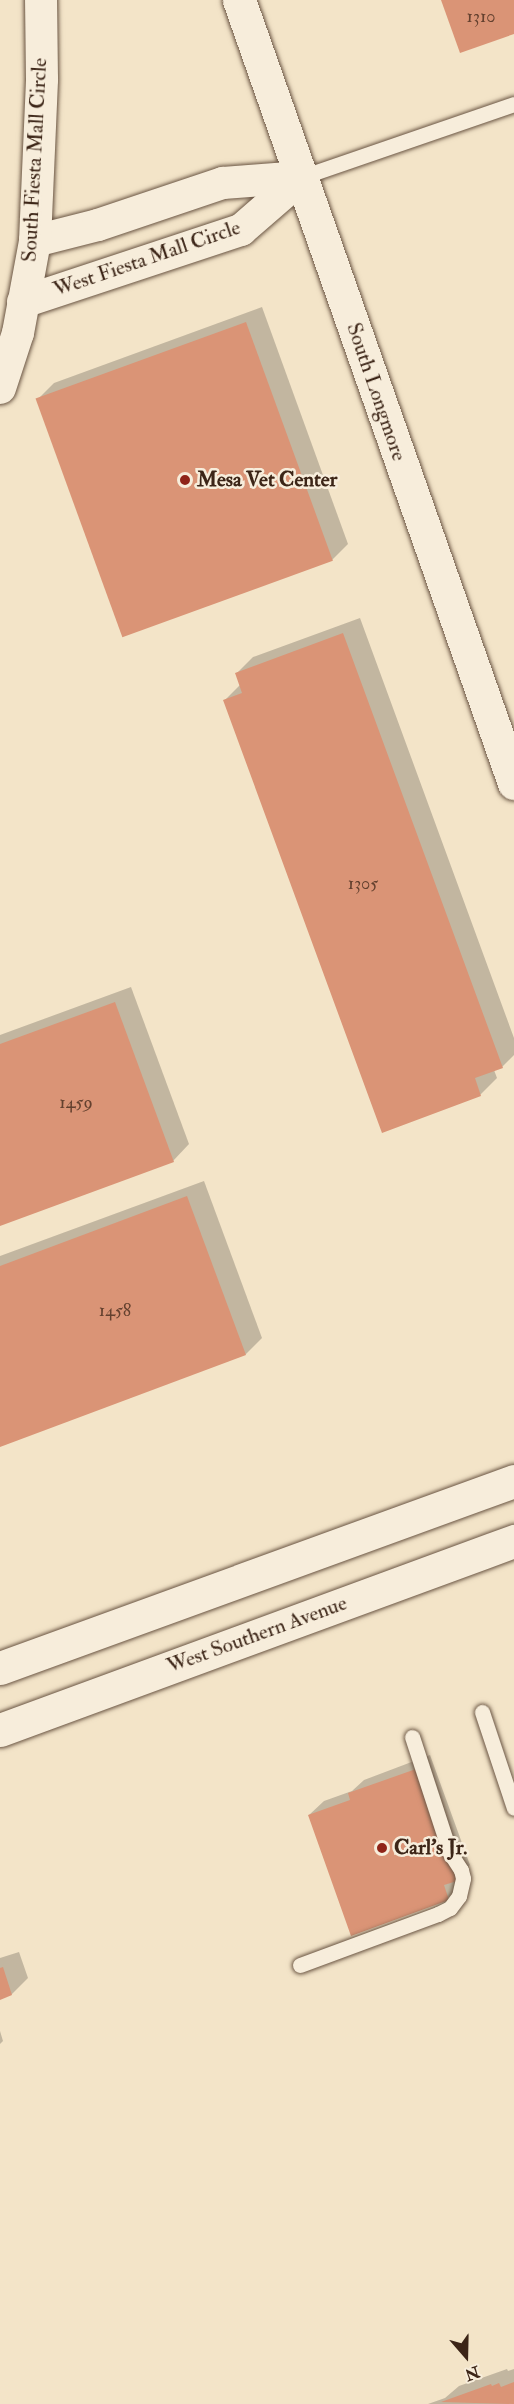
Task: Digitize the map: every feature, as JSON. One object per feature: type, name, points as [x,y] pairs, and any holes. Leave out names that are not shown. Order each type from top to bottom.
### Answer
[{"type":"main road","name":"South Longmore","points":[[239,0],[514,783]]},
{"type":"main road","points":[[0,1668],[514,1481]]},
{"type":"main road","name":"West Southern Avenue","points":[[0,1730],[514,1541]]},
{"type":"street","name":"South Fiesta Mall Circle","points":[[0,388],[18,333],[35,241],[42,79],[41,0]]},
{"type":"street","points":[[35,241],[98,225],[223,183],[302,177]]},
{"type":"street","name":"West Fiesta Mall Circle","points":[[23,302],[241,230],[302,177]]},
{"type":"lane","points":[[302,177],[514,104]]},
{"type":"lane","points":[[482,1712],[514,1808]]},
{"type":"lane","points":[[300,1965],[438,1914],[450,1908],[459,1896],[463,1878],[461,1870],[447,1846],[412,1737]]},
{"type":"building","points":[[441,0],[514,0],[514,34],[460,53]]},
{"type":"building","name":"Mesa Vet Center","points":[[246,322],[333,561],[122,637],[36,399]]},
{"type":"building","points":[[343,633],[503,1068],[475,1078],[481,1096],[382,1133],[223,700],[242,693],[235,673]]},
{"type":"building","points":[[115,1002],[174,1162],[0,1226],[0,1044]]},
{"type":"building","points":[[187,1196],[246,1355],[0,1447],[0,1266]]},
{"type":"building","name":"Carl's Jr.","points":[[416,1769],[457,1881],[444,1885],[449,1900],[351,1936],[308,1815],[350,1800],[348,1793]]},
{"type":"building","points":[[3,1967],[12,1995],[0,2000],[0,1968]]},
{"type":"building","points":[[514,2382],[514,2404],[441,2402],[491,2384],[492,2386],[499,2383],[501,2387]]},
{"type":"place","name":"Mesa Vet Center","points":[[185,480]]},
{"type":"place","name":"Carl's Jr.","points":[[382,1848]]}]
